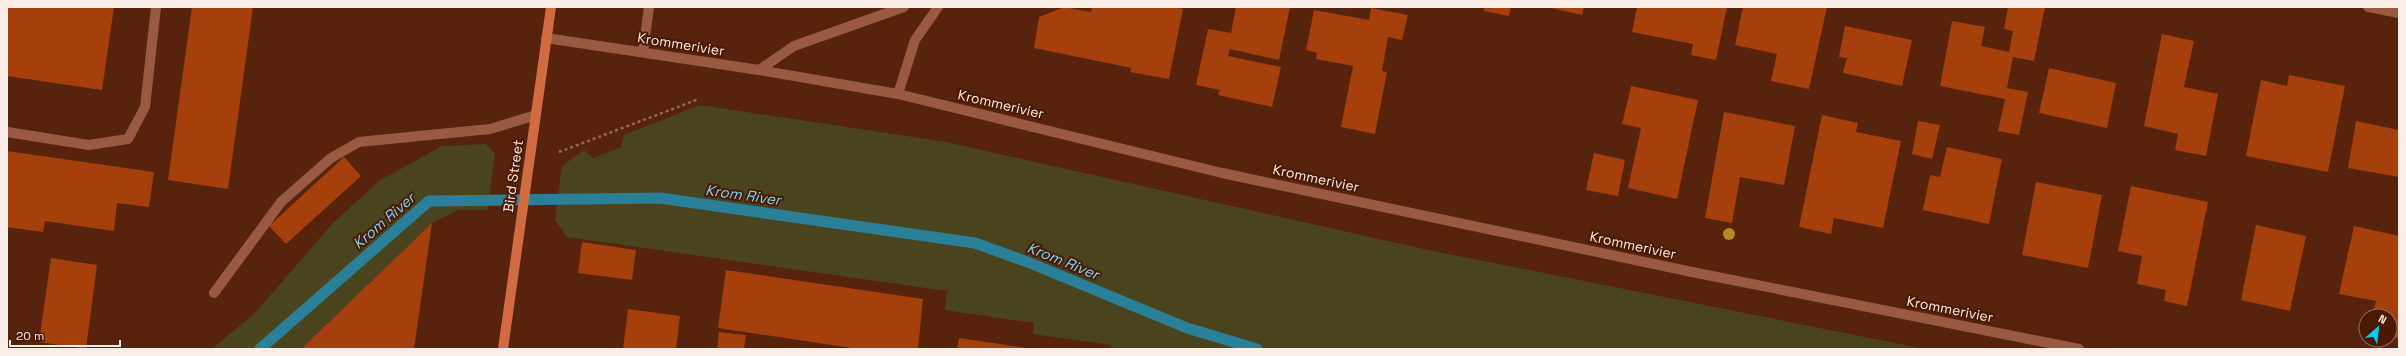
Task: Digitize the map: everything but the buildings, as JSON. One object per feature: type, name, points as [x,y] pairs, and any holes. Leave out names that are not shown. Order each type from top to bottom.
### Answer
[{"type":"street","points":[[7,132],[89,145],[128,139],[145,107],[156,7]]},
{"type":"street","name":"Bird Street","points":[[503,349],[551,7]]},
{"type":"street","points":[[643,52],[649,7]]},
{"type":"street","points":[[759,70],[794,46],[904,7]]},
{"type":"street","points":[[898,94],[916,40],[938,7]]},
{"type":"street","points":[[2368,7],[2399,13]]},
{"type":"street","name":"Krommerivier","points":[[546,38],[759,70],[898,94],[1222,173],[1692,272],[2079,349]]},
{"type":"street","points":[[214,293],[281,202],[331,158],[359,142],[490,129],[536,115]]},
{"type":"path","points":[[559,152],[699,100]]},
{"type":"shaded area","points":[[700,105],[946,142],[1428,250],[1925,349],[1110,349],[1111,345],[1033,334],[1034,323],[945,310],[947,291],[567,237],[555,220],[562,166],[584,150],[593,158],[621,147],[624,135]]},
{"type":"shaded area","points":[[486,144],[495,154],[488,210],[458,210],[432,223],[301,349],[212,349],[255,313],[333,223],[379,181],[442,146]]},
{"type":"waterway","name":"Krom River","points":[[260,349],[429,201],[660,198],[975,243],[1030,263],[1187,328],[1257,349]]}]
